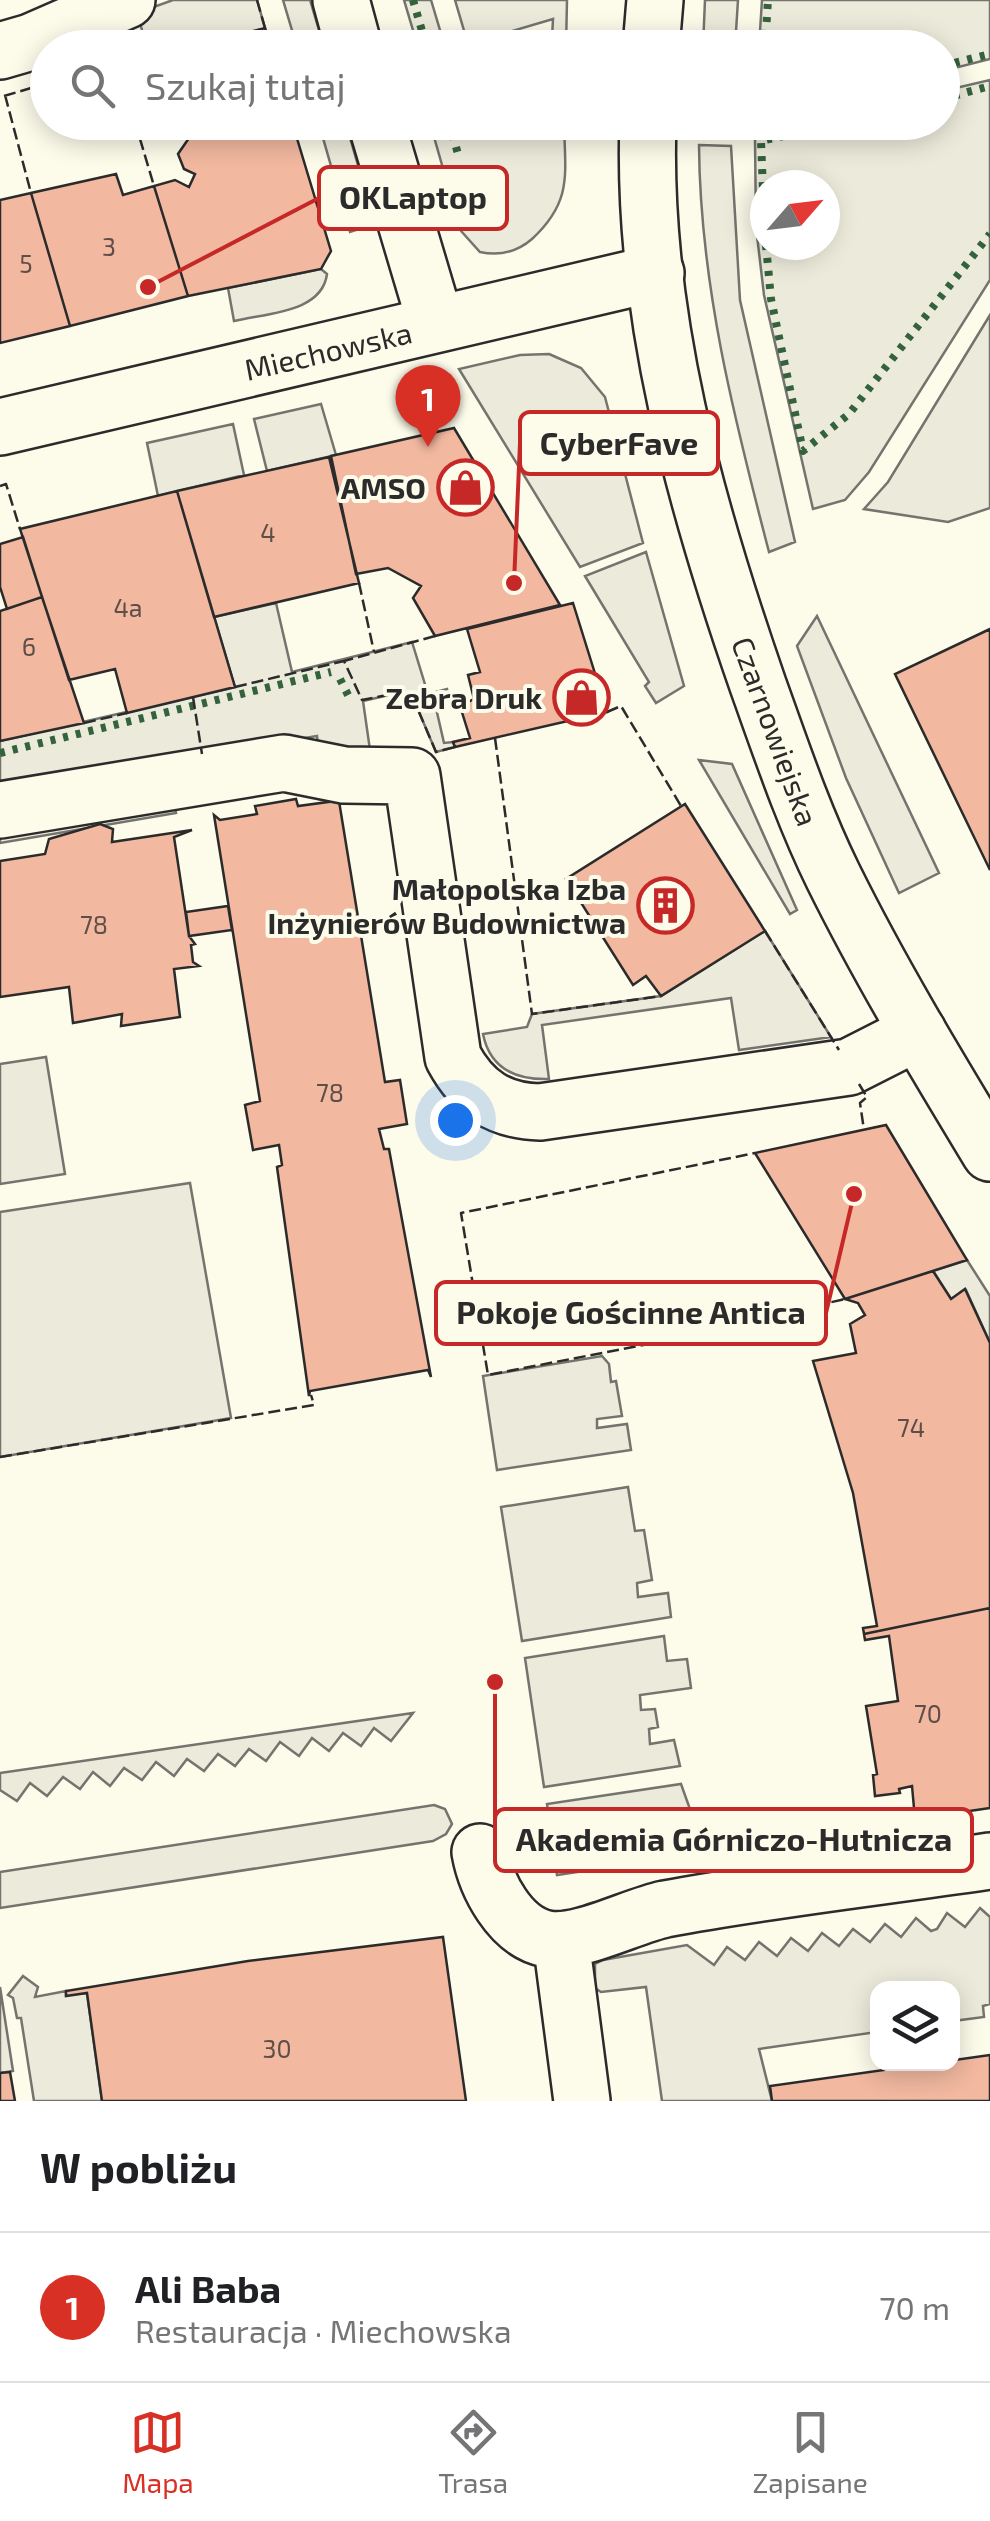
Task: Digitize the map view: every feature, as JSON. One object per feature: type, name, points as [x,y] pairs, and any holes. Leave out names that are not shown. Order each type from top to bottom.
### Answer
[{"type":"main road","points":[[52,30],[127,0]]},
{"type":"main road","points":[[340,0],[349,30]]},
{"type":"main road","points":[[652,30],[654,0]]},
{"type":"main road","points":[[0,51],[30,39]]},
{"type":"main road","points":[[381,140],[436,324]]},
{"type":"main road","name":"Czarnowiejska","points":[[649,140],[656,273],[679,412],[744,645],[801,804],[831,872],[918,1032],[990,1152]]},
{"type":"main road","name":"Miechowska","points":[[0,427],[656,273]]},
{"type":"main road","points":[[0,810],[284,762],[344,775],[412,776],[454,1057],[478,1091],[511,1110],[540,1112],[850,1067],[918,1032]]},
{"type":"main road","points":[[480,1852],[488,1880],[512,1916],[541,1937],[560,1940],[662,1910],[990,1861]]},
{"type":"main road","points":[[560,1940],[582,2101]]},
{"type":"shaded area","points":[[173,0],[257,0],[265,28],[142,30],[137,13]]},
{"type":"shaded area","points":[[283,0],[310,0],[319,30],[292,30]]},
{"type":"shaded area","points":[[404,0],[431,0],[440,30],[413,30]]},
{"type":"shaded area","points":[[455,0],[567,0],[566,30],[552,30],[553,19],[516,30],[464,30]]},
{"type":"shaded area","points":[[705,0],[738,0],[736,30],[704,30]]},
{"type":"shaded area","points":[[762,0],[990,0],[990,59],[960,67],[960,30],[760,30]]},
{"type":"shaded area","points":[[990,80],[990,280],[869,472],[845,500],[813,509],[764,295],[760,260],[840,260],[840,170],[755,170],[755,140],[960,140],[960,87]]},
{"type":"shaded area","points":[[324,140],[351,140],[375,224],[350,232]]},
{"type":"shaded area","points":[[435,140],[564,140],[564,186],[560,199],[532,239],[514,250],[487,253],[480,252],[461,231]]},
{"type":"shaded area","points":[[699,145],[731,146],[740,300],[795,542],[769,552],[712,300]]},
{"type":"shaded area","points":[[321,269],[327,274],[323,287],[304,304],[234,321],[228,288]]},
{"type":"shaded area","points":[[990,315],[990,508],[948,522],[864,509],[888,482]]},
{"type":"shaded area","points":[[549,354],[581,368],[605,397],[643,543],[580,567],[459,369],[520,355]]},
{"type":"shaded area","points":[[321,404],[336,455],[267,471],[254,419]]},
{"type":"shaded area","points":[[233,424],[244,475],[158,496],[147,443]]},
{"type":"shaded area","points":[[646,552],[684,686],[656,703],[645,686],[649,682],[585,576]]},
{"type":"shaded area","points":[[276,603],[292,672],[412,642],[428,694],[447,689],[450,703],[436,708],[444,743],[453,742],[455,747],[436,752],[416,705],[402,692],[363,701],[371,757],[319,753],[317,736],[0,789],[0,741],[235,687],[214,617]]},
{"type":"shaded area","points":[[817,616],[939,873],[899,893],[846,778],[797,646]]},
{"type":"shaded area","points":[[699,760],[732,764],[797,910],[790,914]]},
{"type":"shaded area","points":[[175,806],[176,813],[0,843],[0,833]]},
{"type":"shaded area","points":[[765,931],[831,1037],[739,1050],[731,998],[542,1025],[549,1079],[506,1070],[486,1046],[483,1034],[527,1027],[532,1014],[661,996]]},
{"type":"shaded area","points":[[46,1057],[65,1174],[0,1184],[0,1064]]},
{"type":"shaded area","points":[[190,1183],[231,1418],[0,1457],[0,1212]]},
{"type":"shaded area","points":[[967,1260],[990,1296],[990,1343],[966,1290],[951,1299],[933,1271]]},
{"type":"shaded area","points":[[602,1356],[609,1364],[611,1382],[616,1381],[622,1416],[597,1419],[597,1428],[627,1424],[631,1450],[497,1470],[483,1376]]},
{"type":"shaded area","points":[[628,1487],[635,1531],[644,1530],[652,1580],[637,1583],[638,1597],[668,1593],[671,1617],[522,1641],[501,1507]]},
{"type":"shaded area","points":[[664,1636],[667,1661],[687,1659],[691,1688],[640,1695],[641,1710],[655,1709],[658,1727],[649,1729],[650,1744],[674,1740],[680,1766],[544,1787],[525,1658]]},
{"type":"shaded area","points":[[413,1713],[391,1741],[374,1728],[361,1746],[343,1733],[329,1751],[312,1738],[299,1756],[280,1742],[266,1761],[249,1749],[235,1766],[218,1754],[204,1771],[187,1759],[174,1776],[156,1762],[142,1780],[124,1768],[110,1786],[93,1772],[80,1789],[63,1777],[47,1796],[30,1783],[17,1801],[0,1790],[0,1773]]},
{"type":"shaded area","points":[[681,1784],[691,1812],[671,1815],[673,1827],[707,1822],[709,1836],[700,1838],[703,1853],[557,1875],[547,1804]]},
{"type":"shaded area","points":[[434,1805],[445,1809],[452,1824],[446,1834],[433,1841],[0,1908],[0,1872]]},
{"type":"shaded area","points":[[980,1908],[990,1917],[990,2004],[983,2006],[984,2017],[960,2020],[960,1981],[870,1981],[870,2033],[759,2049],[772,2101],[662,2101],[646,1987],[601,1992],[595,1988],[595,1964],[603,1960],[687,1945],[714,1965],[727,1947],[745,1960],[759,1942],[777,1956],[791,1938],[808,1951],[822,1933],[839,1946],[853,1929],[870,1942],[885,1924],[901,1937],[916,1918],[931,1931],[937,1929],[947,1913],[965,1927]]},
{"type":"shaded area","points":[[23,1976],[38,1987],[35,1997],[66,1991],[66,1995],[87,1993],[102,2101],[34,2101],[21,2018],[17,2018],[13,1998],[8,1995]]},
{"type":"shaded area","points":[[0,1987],[13,2071],[0,2073]]},
{"type":"building","points":[[188,140],[297,140],[331,251],[321,269],[188,296],[154,186],[175,180],[189,187],[195,174],[184,169],[178,154]]},
{"type":"building","points":[[116,174],[123,195],[154,186],[188,296],[70,326],[31,193]]},
{"type":"building","points":[[31,193],[70,326],[0,343],[0,200]]},
{"type":"building","points":[[454,428],[560,605],[435,636],[413,598],[421,586],[388,568],[356,574],[331,456]]},
{"type":"building","points":[[329,457],[359,583],[214,617],[177,491]]},
{"type":"building","points":[[177,491],[235,687],[127,713],[115,669],[69,680],[20,529]]},
{"type":"building","points":[[23,537],[42,597],[7,609],[0,587],[0,544]]},
{"type":"building","points":[[42,597],[84,723],[0,741],[0,611]]},
{"type":"building","points":[[573,603],[607,712],[455,747],[453,742],[470,738],[460,706],[474,699],[468,675],[480,672],[467,629]]},
{"type":"building","points":[[990,629],[990,870],[895,674]]},
{"type":"building","points":[[338,795],[385,1082],[400,1080],[407,1124],[379,1129],[384,1149],[389,1149],[431,1377],[428,1370],[310,1391],[309,1396],[277,1167],[282,1165],[279,1145],[253,1150],[245,1105],[260,1101],[214,815],[220,820],[257,814],[255,806],[296,799],[298,806],[335,801]]},
{"type":"building","name":"Małopolska Izba Inżynierów Budownictwa","points":[[685,804],[765,931],[661,996],[646,976],[633,985],[566,879]]},
{"type":"building","points":[[100,824],[113,829],[112,842],[192,830],[174,837],[189,936],[195,944],[191,945],[193,962],[199,966],[174,969],[180,1017],[121,1026],[122,1014],[73,1023],[69,987],[0,997],[0,861],[45,854],[49,839]]},
{"type":"building","points":[[228,906],[232,930],[189,936],[186,912]]},
{"type":"building","points":[[886,1125],[967,1260],[845,1299],[755,1153]]},
{"type":"building","points":[[933,1271],[951,1299],[965,1289],[990,1343],[990,1608],[864,1634],[863,1628],[877,1626],[853,1493],[813,1361],[856,1353],[850,1324],[865,1315],[858,1303],[845,1299]]},
{"type":"building","points":[[990,1608],[990,1808],[915,1819],[912,1786],[899,1789],[900,1793],[875,1796],[873,1775],[877,1774],[866,1706],[898,1701],[889,1636],[865,1640],[864,1634]]},
{"type":"building","points":[[443,1937],[466,2101],[102,2101],[87,1993],[66,1996],[66,1991],[248,1961]]},
{"type":"building","points":[[990,2055],[990,2101],[772,2101],[770,2086],[876,2071],[960,2071],[960,2059]]},
{"type":"building","points":[[10,2072],[15,2101],[0,2101],[0,2073]]},
{"type":"hedge","points":[[413,0],[422,30]]},
{"type":"hedge","points":[[766,30],[768,0]]},
{"type":"hedge","points":[[960,62],[990,54]]},
{"type":"hedge","points":[[960,94],[990,86]]},
{"type":"hedge","points":[[454,140],[458,154]]},
{"type":"hedge","points":[[762,170],[761,141],[765,140]]},
{"type":"hedge","points":[[767,260],[771,299],[803,451],[849,414],[990,234]]},
{"type":"hedge","points":[[0,753],[331,672]]},
{"type":"hedge","points":[[340,679],[349,697]]},
{"type":"fence","points":[[257,0],[265,28]]},
{"type":"fence","points":[[4,96],[30,88]]},
{"type":"fence","points":[[5,95],[31,193]]},
{"type":"fence","points":[[140,140],[154,186]]},
{"type":"fence","points":[[0,486],[6,484],[20,529]]},
{"type":"fence","points":[[359,583],[374,652]]},
{"type":"fence","points":[[435,636],[344,661],[362,700],[402,692],[416,705],[436,752],[455,747]]},
{"type":"fence","points":[[235,687],[344,661]]},
{"type":"fence","points":[[193,697],[202,754]]},
{"type":"fence","points":[[607,712],[621,706],[681,806]]},
{"type":"fence","points":[[84,723],[127,713]]},
{"type":"fence","points":[[495,738],[532,1014],[661,996]]},
{"type":"fence","points":[[765,931],[839,1050]]},
{"type":"fence","points":[[859,1084],[867,1097],[860,1103],[864,1130]]},
{"type":"fence","points":[[669,1340],[488,1375],[461,1213],[755,1153]]},
{"type":"fence","points":[[732,1325],[845,1299]]},
{"type":"fence","points":[[0,1457],[314,1405],[311,1395]]},
{"type":"place","name":"OKLaptop","points":[[148,287]]},
{"type":"place","name":"Ali Baba","points":[[428,447]]},
{"type":"place","name":"AMSO","points":[[465,487]]},
{"type":"place","name":"CyberFave","points":[[514,583]]},
{"type":"place","name":"Zebra Druk","points":[[581,697]]},
{"type":"place","name":"Małopolska Izba Inżynierów Budownictwa","points":[[665,905]]},
{"type":"place","name":"Pokoje Gościnne Antica","points":[[854,1194]]},
{"type":"place","name":"Akademia Górniczo-Hutnicza","points":[[495,1682]]}]
